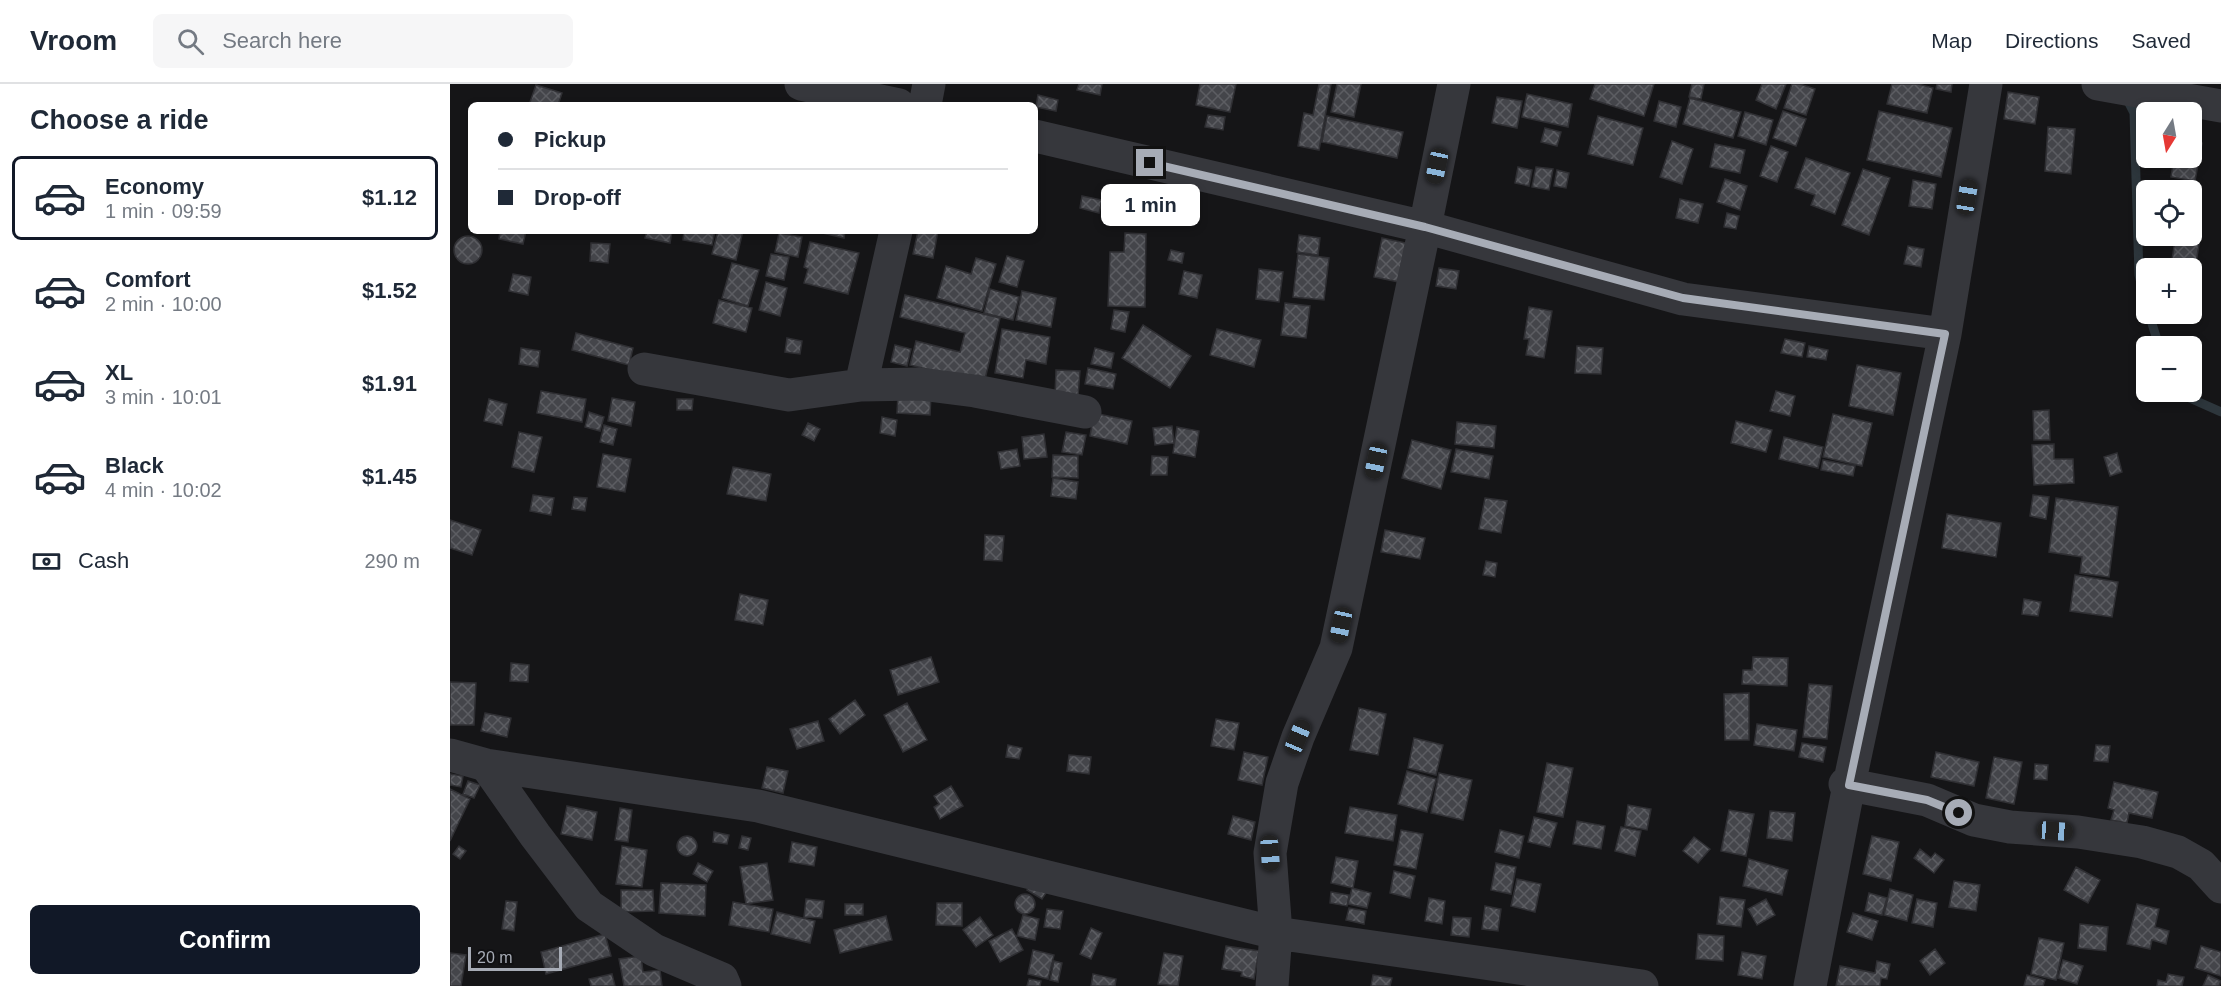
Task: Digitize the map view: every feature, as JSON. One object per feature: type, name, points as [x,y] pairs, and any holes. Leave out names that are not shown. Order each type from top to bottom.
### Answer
[{"type":"street","points":[[801,84],[885,102]]},
{"type":"street","points":[[926,102],[929,84]]},
{"type":"street","points":[[1272,986],[1276,933],[1270,853],[1282,783],[1298,737],[1336,648],[1454,84]]},
{"type":"street","points":[[1810,986],[1847,785],[1945,334],[1986,84]]},
{"type":"street","points":[[2098,84],[2221,106]]},
{"type":"street","points":[[1038,137],[1425,227],[1683,298],[1945,334]]},
{"type":"street","points":[[861,385],[895,234]]},
{"type":"street","points":[[644,369],[789,395],[861,385],[920,384],[975,391],[1085,412]]},
{"type":"street","points":[[450,755],[486,765],[758,806],[1276,933],[1642,986]]},
{"type":"street","points":[[486,765],[589,906],[654,950],[722,979],[725,986]]},
{"type":"street","points":[[1847,785],[1927,800],[1974,820],[2010,828],[2078,832],[2142,842],[2178,852],[2201,865],[2221,887]]},
{"type":"building","points":[[1079,84],[1102,84],[1100,95],[1077,90]]},
{"type":"building","points":[[1200,84],[1236,84],[1230,112],[1196,105]]},
{"type":"building","points":[[1319,84],[1331,84],[1319,150],[1298,146],[1304,113],[1313,115]]},
{"type":"building","points":[[1337,84],[1361,84],[1354,117],[1331,112]]},
{"type":"building","points":[[1595,84],[1654,84],[1644,116],[1590,99]]},
{"type":"building","points":[[1692,84],[1704,84],[1701,99],[1689,97]]},
{"type":"building","points":[[1762,84],[1786,84],[1776,109],[1756,100]]},
{"type":"building","points":[[1792,84],[1815,89],[1806,115],[1784,108]]},
{"type":"building","points":[[1892,84],[1918,84],[1933,88],[1927,113],[1887,104]]},
{"type":"building","points":[[1937,84],[1952,84],[1951,92],[1936,89]]},
{"type":"building","points":[[536,85],[562,93],[559,102],[530,102]]},
{"type":"building","points":[[2008,92],[2039,97],[2035,124],[2004,119]]},
{"type":"building","points":[[1527,94],[1572,104],[1568,127],[1522,117]]},
{"type":"building","points":[[1038,95],[1058,100],[1056,111],[1038,107]]},
{"type":"building","points":[[1497,97],[1522,101],[1517,128],[1492,123]]},
{"type":"building","points":[[1690,98],[1741,112],[1733,138],[1683,124]]},
{"type":"building","points":[[1659,101],[1681,107],[1676,127],[1654,121]]},
{"type":"building","points":[[1783,111],[1806,119],[1796,146],[1773,138]]},
{"type":"building","points":[[1879,111],[1952,128],[1941,177],[1867,160]]},
{"type":"building","points":[[1745,112],[1773,120],[1766,145],[1738,136]]},
{"type":"building","points":[[1208,115],[1225,117],[1223,130],[1205,127]]},
{"type":"building","points":[[1327,116],[1403,132],[1397,158],[1322,142]]},
{"type":"building","points":[[1598,116],[1643,128],[1633,165],[1588,154]]},
{"type":"building","points":[[2048,127],[2075,129],[2071,174],[2045,171]]},
{"type":"building","points":[[1545,128],[1561,132],[1557,146],[1541,142]]},
{"type":"building","points":[[1672,141],[1693,149],[1682,184],[1660,177]]},
{"type":"building","points":[[1715,144],[1745,150],[1740,173],[1710,167]]},
{"type":"building","points":[[1771,146],[1788,152],[1777,182],[1760,176]]},
{"type":"building","points":[[1806,158],[1850,173],[1835,214],[1811,205],[1815,195],[1795,188]]},
{"type":"building","points":[[1518,167],[1532,170],[1529,186],[1515,183]]},
{"type":"building","points":[[1536,167],[1553,169],[1549,190],[1532,187]]},
{"type":"building","points":[[2172,168],[2197,168],[2195,180],[2171,177]]},
{"type":"building","points":[[1863,169],[1890,178],[1869,235],[1842,225]]},
{"type":"building","points":[[1557,170],[1569,173],[1566,188],[1554,186]]},
{"type":"building","points":[[1725,179],[1747,186],[1740,210],[1717,202]]},
{"type":"building","points":[[1913,180],[1936,184],[1932,209],[1909,206]]},
{"type":"building","points":[[1082,196],[1102,200],[1099,213],[1080,208]]},
{"type":"building","points":[[1680,199],[1703,204],[1698,223],[1676,218]]},
{"type":"building","points":[[1727,213],[1739,216],[1736,229],[1724,227]]},
{"type":"building","points":[[1125,233],[1146,234],[1145,307],[1108,306],[1110,252],[1124,252]]},
{"type":"building","points":[[500,234],[525,234],[523,244],[499,239]]},
{"type":"building","points":[[646,234],[672,234],[670,243],[645,238]]},
{"type":"building","points":[[684,234],[714,234],[712,245],[683,240]]},
{"type":"building","points":[[717,234],[742,234],[736,260],[712,254]]},
{"type":"building","points":[[779,234],[802,237],[798,257],[775,252]]},
{"type":"building","points":[[826,234],[845,234],[844,238]]},
{"type":"building","points":[[917,234],[937,234],[933,258],[913,254]]},
{"type":"building","points":[[1299,235],[1320,238],[1318,255],[1297,252]]},
{"type":"building","points":[[468,236],[478,240],[482,250],[478,260],[468,264],[458,260],[454,250],[458,240]]},
{"type":"building","points":[[1382,238],[1406,243],[1399,282],[1374,277]]},
{"type":"building","points":[[810,242],[859,253],[848,294],[804,283],[808,269],[804,267]]},
{"type":"building","points":[[591,243],[610,244],[608,263],[590,261]]},
{"type":"building","points":[[1908,246],[1924,249],[1921,267],[1904,264]]},
{"type":"building","points":[[2174,246],[2199,246],[2197,258],[2172,258]]},
{"type":"building","points":[[1171,250],[1184,253],[1182,263],[1168,260]]},
{"type":"building","points":[[771,254],[789,257],[784,280],[766,276]]},
{"type":"building","points":[[1298,254],[1329,258],[1324,300],[1293,297]]},
{"type":"building","points":[[1007,256],[1024,261],[1017,287],[999,282]]},
{"type":"building","points":[[976,258],[996,264],[982,311],[937,298],[946,266],[971,274]]},
{"type":"building","points":[[732,263],[759,270],[748,306],[722,298]]},
{"type":"building","points":[[1439,268],[1459,271],[1456,289],[1436,286]]},
{"type":"building","points":[[1259,269],[1283,272],[1279,302],[1256,299]]},
{"type":"building","points":[[1184,271],[1202,275],[1197,298],[1179,294]]},
{"type":"building","points":[[513,274],[531,277],[528,295],[509,291]]},
{"type":"building","points":[[766,282],[787,288],[780,316],[759,310]]},
{"type":"building","points":[[990,289],[1019,297],[1013,320],[984,313]]},
{"type":"building","points":[[1022,291],[1056,298],[1051,327],[1016,320]]},
{"type":"building","points":[[905,295],[1000,318],[984,383],[910,365],[916,341],[960,352],[965,333],[900,317]]},
{"type":"building","points":[[719,300],[752,308],[746,332],[713,323]]},
{"type":"building","points":[[1285,303],[1310,306],[1306,338],[1281,335]]},
{"type":"building","points":[[1529,307],[1552,311],[1544,358],[1526,355],[1529,339],[1524,339]]},
{"type":"building","points":[[1114,310],[1129,312],[1125,332],[1111,329]]},
{"type":"building","points":[[1143,325],[1191,356],[1170,388],[1122,358]]},
{"type":"building","points":[[1002,329],[1050,337],[1046,364],[1026,360],[1023,378],[995,373]]},
{"type":"building","points":[[1217,329],[1261,340],[1254,367],[1210,355]]},
{"type":"building","points":[[576,333],[633,348],[629,365],[572,350]]},
{"type":"building","points":[[787,338],[802,341],[800,354],[785,352]]},
{"type":"building","points":[[1785,339],[1805,343],[1802,357],[1781,353]]},
{"type":"building","points":[[895,345],[911,349],[907,366],[891,362]]},
{"type":"building","points":[[1577,346],[1603,348],[1601,374],[1575,373]]},
{"type":"building","points":[[1809,346],[1828,350],[1826,360],[1807,357]]},
{"type":"building","points":[[521,348],[540,351],[538,367],[519,364]]},
{"type":"building","points":[[1095,348],[1114,353],[1111,368],[1091,364]]},
{"type":"building","points":[[1857,365],[1901,373],[1893,415],[1849,406]]},
{"type":"building","points":[[1088,368],[1116,374],[1113,389],[1085,384]]},
{"type":"building","points":[[1056,370],[1080,371],[1078,396],[1055,395]]},
{"type":"building","points":[[541,391],[586,399],[582,422],[537,413]]},
{"type":"building","points":[[1776,391],[1795,396],[1790,416],[1770,411]]},
{"type":"building","points":[[898,395],[931,396],[930,415],[897,413]]},
{"type":"building","points":[[612,398],[635,402],[631,426],[608,421]]},
{"type":"building","points":[[489,399],[507,404],[502,425],[484,421]]},
{"type":"building","points":[[677,399],[693,399],[692,410],[677,410]]},
{"type":"building","points":[[2049,410],[2050,440],[2034,440],[2033,411]]},
{"type":"building","points":[[589,412],[604,417],[600,431],[585,427]]},
{"type":"building","points":[[1094,413],[1132,421],[1127,444],[1090,436]]},
{"type":"building","points":[[1833,414],[1872,423],[1862,466],[1823,457]]},
{"type":"building","points":[[882,417],[897,420],[895,436],[880,433]]},
{"type":"building","points":[[1736,421],[1772,430],[1766,452],[1731,443]]},
{"type":"building","points":[[1457,422],[1496,426],[1494,448],[1455,444]]},
{"type":"building","points":[[808,423],[820,429],[814,441],[802,435]]},
{"type":"building","points":[[604,425],[617,429],[613,445],[600,442]]},
{"type":"building","points":[[1172,426],[1174,443],[1155,445],[1153,428]]},
{"type":"building","points":[[1177,427],[1199,431],[1195,457],[1173,453]]},
{"type":"building","points":[[519,432],[542,437],[534,472],[512,467]]},
{"type":"building","points":[[1066,432],[1086,435],[1082,455],[1062,452]]},
{"type":"building","points":[[1044,434],[1047,457],[1024,459],[1022,437]]},
{"type":"building","points":[[1784,437],[1823,447],[1818,468],[1779,459]]},
{"type":"building","points":[[1412,440],[1451,450],[1441,489],[1402,478]]},
{"type":"building","points":[[2054,444],[2054,459],[2073,459],[2074,483],[2034,485],[2032,445]]},
{"type":"building","points":[[1017,449],[1020,466],[1001,469],[998,452]]},
{"type":"building","points":[[1456,449],[1493,456],[1489,479],[1451,472]]},
{"type":"building","points":[[2117,453],[2122,472],[2110,476],[2104,457]]},
{"type":"building","points":[[603,454],[631,459],[625,492],[597,487]]},
{"type":"building","points":[[1053,455],[1078,456],[1078,478],[1052,477]]},
{"type":"building","points":[[1152,456],[1168,457],[1167,475],[1151,475]]},
{"type":"building","points":[[1823,460],[1855,466],[1853,476],[1821,470]]},
{"type":"building","points":[[733,467],[771,474],[766,501],[727,494]]},
{"type":"building","points":[[1053,478],[1078,482],[1076,499],[1051,496]]},
{"type":"building","points":[[533,495],[554,498],[551,515],[530,511]]},
{"type":"building","points":[[2033,495],[2049,497],[2046,519],[2030,516]]},
{"type":"building","points":[[574,497],[587,498],[585,511],[572,509]]},
{"type":"building","points":[[1485,498],[1507,501],[1501,533],[1479,529]]},
{"type":"building","points":[[2056,498],[2118,507],[2109,577],[2080,573],[2082,557],[2049,552]]},
{"type":"building","points":[[1947,514],[2001,523],[1996,557],[1942,548]]},
{"type":"building","points":[[450,520],[481,530],[472,555],[450,548]]},
{"type":"building","points":[[1385,530],[1425,538],[1420,559],[1381,552]]},
{"type":"building","points":[[985,535],[1004,536],[1002,561],[984,560]]},
{"type":"building","points":[[1486,561],[1497,563],[1495,577],[1483,575]]},
{"type":"building","points":[[2075,575],[2118,582],[2112,617],[2070,611]]},
{"type":"building","points":[[740,594],[768,600],[763,625],[735,620]]},
{"type":"building","points":[[2024,599],[2041,602],[2038,616],[2022,614]]},
{"type":"building","points":[[931,657],[939,682],[898,695],[890,670]]},
{"type":"building","points":[[1753,657],[1788,658],[1787,686],[1742,684],[1743,670],[1752,670]]},
{"type":"building","points":[[511,663],[529,665],[528,682],[510,681]]},
{"type":"building","points":[[450,682],[476,683],[474,725],[450,725]]},
{"type":"building","points":[[1809,684],[1832,686],[1827,739],[1803,737]]},
{"type":"building","points":[[1749,693],[1749,740],[1725,740],[1724,694]]},
{"type":"building","points":[[855,700],[865,715],[840,734],[829,719]]},
{"type":"building","points":[[907,703],[927,740],[903,752],[884,715]]},
{"type":"building","points":[[1359,708],[1386,714],[1378,755],[1350,750]]},
{"type":"building","points":[[485,713],[511,718],[507,737],[481,731]]},
{"type":"building","points":[[1216,719],[1239,723],[1234,750],[1211,746]]},
{"type":"building","points":[[818,721],[824,741],[797,749],[790,729]]},
{"type":"building","points":[[1757,724],[1797,730],[1794,751],[1754,745]]},
{"type":"building","points":[[1414,738],[1443,745],[1436,775],[1408,768]]},
{"type":"building","points":[[1802,743],[1826,747],[1823,762],[1799,757]]},
{"type":"building","points":[[1008,745],[1022,748],[1019,759],[1006,757]]},
{"type":"building","points":[[2096,745],[2110,746],[2108,762],[2094,761]]},
{"type":"building","points":[[1244,752],[1268,757],[1262,785],[1238,780]]},
{"type":"building","points":[[1936,752],[1979,762],[1974,786],[1931,777]]},
{"type":"building","points":[[1069,755],[1091,757],[1089,774],[1067,771]]},
{"type":"building","points":[[1994,757],[2022,762],[2014,804],[1986,798]]},
{"type":"building","points":[[1547,763],[1573,768],[1563,817],[1537,812]]},
{"type":"building","points":[[2035,764],[2048,765],[2047,780],[2034,779]]},
{"type":"building","points":[[767,767],[788,771],[783,793],[762,788]]},
{"type":"building","points":[[1407,771],[1436,779],[1427,812],[1398,804]]},
{"type":"building","points":[[1439,773],[1472,780],[1463,820],[1431,813]]},
{"type":"building","points":[[450,774],[463,776],[461,787],[450,785]]},
{"type":"building","points":[[468,781],[480,785],[474,798],[463,794]]},
{"type":"building","points":[[2114,782],[2158,792],[2152,818],[2129,813],[2127,823],[2111,820],[2114,810],[2108,808]]},
{"type":"building","points":[[951,786],[963,806],[940,819],[934,807],[939,804],[934,796]]},
{"type":"building","points":[[450,789],[470,799],[450,841]]},
{"type":"building","points":[[1628,805],[1651,809],[1647,830],[1625,826]]},
{"type":"building","points":[[567,806],[597,812],[592,840],[561,834]]},
{"type":"building","points":[[1350,807],[1397,815],[1393,841],[1345,833]]},
{"type":"building","points":[[620,808],[632,810],[628,842],[615,840]]},
{"type":"building","points":[[1729,810],[1754,814],[1746,856],[1721,851]]},
{"type":"building","points":[[1770,811],[1795,813],[1792,841],[1767,838]]},
{"type":"building","points":[[1233,816],[1255,822],[1251,840],[1228,834]]},
{"type":"building","points":[[1534,817],[1557,823],[1550,847],[1528,842]]},
{"type":"building","points":[[1577,821],[1605,826],[1601,849],[1573,844]]},
{"type":"building","points":[[1621,827],[1641,831],[1635,856],[1615,851]]},
{"type":"building","points":[[1401,830],[1423,834],[1416,869],[1394,865]]},
{"type":"building","points":[[1500,830],[1524,836],[1519,858],[1495,852]]},
{"type":"building","points":[[714,832],[729,835],[727,844],[713,842]]},
{"type":"building","points":[[683,836],[691,836],[697,842],[697,850],[691,856],[683,856],[677,850],[677,842]]},
{"type":"building","points":[[742,836],[751,838],[748,850],[739,848]]},
{"type":"building","points":[[1872,836],[1899,842],[1891,881],[1863,874]]},
{"type":"building","points":[[1694,837],[1710,849],[1698,863],[1683,851]]},
{"type":"building","points":[[792,842],[817,847],[814,866],[789,862]]},
{"type":"building","points":[[459,846],[466,851],[460,859],[453,854]]},
{"type":"building","points":[[622,846],[647,850],[642,887],[616,884]]},
{"type":"building","points":[[1920,849],[1931,858],[1935,853],[1944,860],[1934,873],[1914,858]]},
{"type":"building","points":[[1336,857],[1358,861],[1353,888],[1331,883]]},
{"type":"building","points":[[1749,859],[1788,870],[1782,895],[1743,886]]},
{"type":"building","points":[[698,863],[713,871],[707,882],[693,874]]},
{"type":"building","points":[[767,863],[773,900],[746,904],[740,867]]},
{"type":"building","points":[[1496,863],[1516,867],[1511,894],[1491,890]]},
{"type":"building","points":[[2076,867],[2100,880],[2088,903],[2064,890]]},
{"type":"building","points":[[1394,871],[1415,876],[1410,898],[1390,893]]},
{"type":"building","points":[[1035,877],[1050,887],[1042,899],[1027,890]]},
{"type":"building","points":[[1517,879],[1541,884],[1535,912],[1511,906]]},
{"type":"building","points":[[1954,881],[1980,885],[1976,911],[1949,907]]},
{"type":"building","points":[[661,883],[706,885],[705,916],[659,913]]},
{"type":"building","points":[[1352,888],[1371,893],[1367,908],[1348,904]]},
{"type":"building","points":[[1890,889],[1913,895],[1907,921],[1884,915]]},
{"type":"building","points":[[621,890],[653,890],[654,911],[621,912]]},
{"type":"building","points":[[1331,892],[1349,895],[1347,906],[1330,903]]},
{"type":"building","points":[[1869,893],[1887,898],[1882,915],[1865,911]]},
{"type":"building","points":[[1025,894],[1032,897],[1035,904],[1032,911],[1025,914],[1018,911],[1015,904],[1018,897]]},
{"type":"building","points":[[1720,897],[1745,900],[1741,927],[1717,924]]},
{"type":"building","points":[[1429,898],[1445,901],[1442,924],[1425,921]]},
{"type":"building","points":[[806,899],[824,901],[822,918],[804,917]]},
{"type":"building","points":[[1766,899],[1775,915],[1757,925],[1748,909]]},
{"type":"building","points":[[1917,899],[1937,903],[1933,927],[1912,923]]},
{"type":"building","points":[[506,901],[517,902],[514,931],[502,929]]},
{"type":"building","points":[[733,902],[773,909],[769,932],[729,925]]},
{"type":"building","points":[[937,903],[962,903],[962,926],[936,925]]},
{"type":"building","points":[[845,904],[863,904],[863,915],[845,915]]},
{"type":"building","points":[[2137,904],[2159,909],[2155,927],[2169,931],[2166,944],[2152,940],[2150,949],[2127,944]]},
{"type":"building","points":[[1485,906],[1501,909],[1498,931],[1482,929]]},
{"type":"building","points":[[1349,908],[1366,911],[1364,924],[1346,920]]},
{"type":"building","points":[[1047,909],[1063,911],[1060,929],[1044,927]]},
{"type":"building","points":[[777,912],[815,921],[810,943],[771,934]]},
{"type":"building","points":[[1853,913],[1878,921],[1872,940],[1847,932]]},
{"type":"building","points":[[1023,915],[1039,919],[1035,940],[1017,936]]},
{"type":"building","points":[[886,916],[892,940],[840,953],[834,930]]},
{"type":"building","points":[[980,917],[993,935],[976,947],[963,930]]},
{"type":"building","points":[[1453,917],[1471,918],[1469,937],[1451,935]]},
{"type":"building","points":[[2080,924],[2108,927],[2106,951],[2078,948]]},
{"type":"building","points":[[1091,928],[1102,933],[1091,959],[1080,954]]},
{"type":"building","points":[[1012,929],[1023,950],[1000,962],[989,941]]},
{"type":"building","points":[[605,934],[611,956],[546,974],[541,952]]},
{"type":"building","points":[[1698,934],[1724,936],[1723,961],[1696,959]]},
{"type":"building","points":[[2039,938],[2064,943],[2056,980],[2031,974]]},
{"type":"building","points":[[1226,946],[1259,951],[1254,979],[1241,976],[1242,972],[1222,969]]},
{"type":"building","points":[[2201,946],[2221,952],[2221,976],[2195,968]]},
{"type":"building","points":[[1935,949],[1945,963],[1930,975],[1920,961]]},
{"type":"building","points":[[1033,950],[1054,955],[1048,979],[1028,974]]},
{"type":"building","points":[[1742,952],[1766,956],[1762,979],[1738,975]]},
{"type":"building","points":[[450,953],[466,955],[461,986],[450,986]]},
{"type":"building","points":[[1164,953],[1183,956],[1178,986],[1158,984]]},
{"type":"building","points":[[641,956],[643,972],[660,970],[662,986],[624,986],[619,959]]},
{"type":"building","points":[[2063,960],[2083,966],[2077,984],[2058,978]]},
{"type":"building","points":[[1054,961],[1062,963],[1058,982],[1050,980]]},
{"type":"building","points":[[1877,961],[1890,964],[1887,979],[1881,978],[1880,986],[1836,986],[1840,966],[1875,973]]},
{"type":"building","points":[[612,974],[615,986],[591,986],[589,979]]},
{"type":"building","points":[[1093,974],[1116,979],[1115,986],[1091,986]]},
{"type":"building","points":[[2168,974],[2184,977],[2182,986],[2157,986],[2158,980],[2166,982]]},
{"type":"building","points":[[1373,975],[1392,978],[1390,986],[1371,986]]},
{"type":"building","points":[[2027,975],[2045,980],[2043,986],[2024,986]]},
{"type":"building","points":[[2208,975],[2221,981],[2219,986],[2203,986]]},
{"type":"building","points":[[1029,979],[1041,981],[1040,986],[1027,986]]},
{"type":"waterway","points":[[2126,97],[2134,113],[2138,258]]},
{"type":"waterway","points":[[2152,324],[2156,336]]},
{"type":"waterway","points":[[2198,402],[2221,412]]},
{"type":"route","points":[[1150,163],[1425,227],[1683,298],[1945,334],[1849,785],[1927,800],[1959,813]]}]
